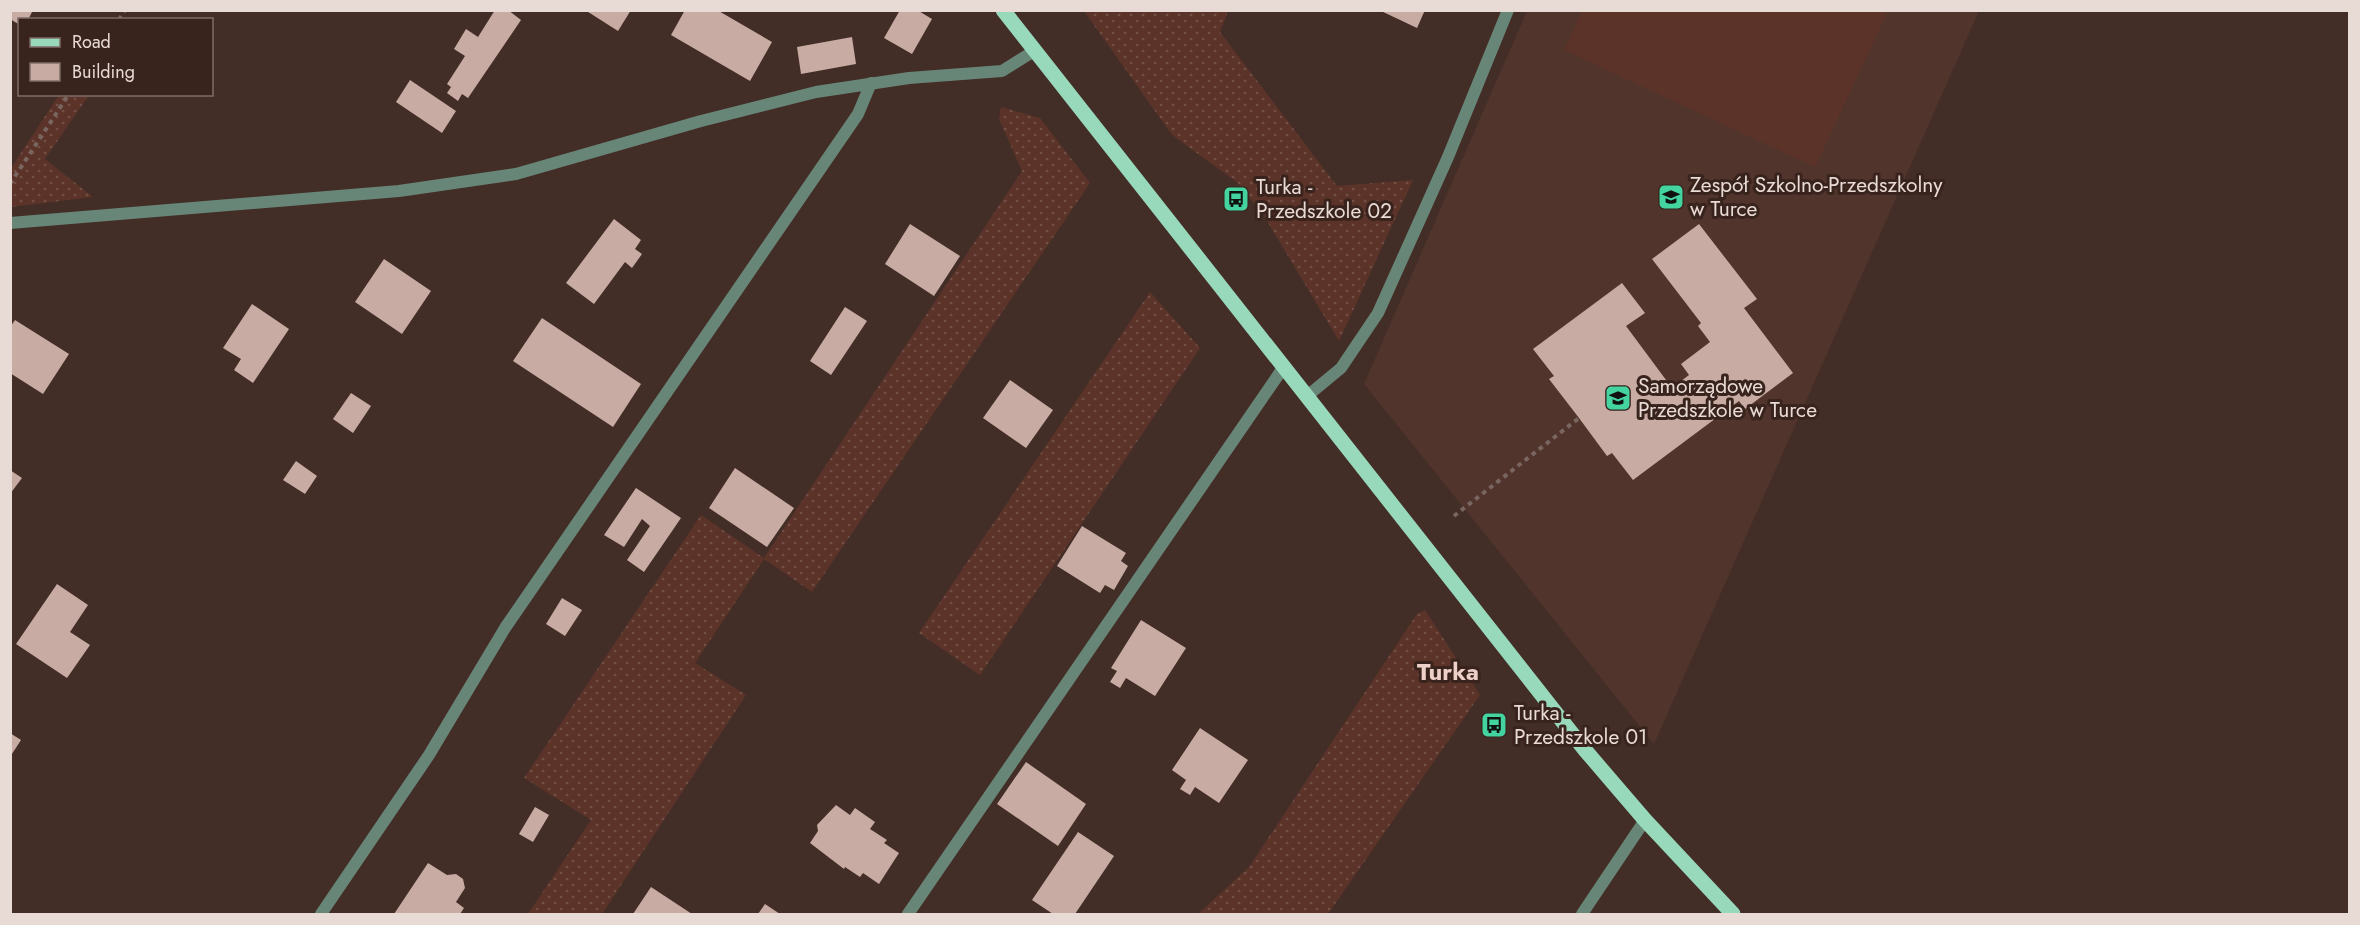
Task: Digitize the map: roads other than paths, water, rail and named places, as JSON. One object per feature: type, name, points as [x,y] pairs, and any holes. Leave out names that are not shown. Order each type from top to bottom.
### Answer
[{"type":"main road","points":[[1003,10],[1585,750],[1645,820],[1733,915]]},
{"type":"street","points":[[1306,398],[1341,368],[1378,313],[1448,157],[1508,10]]},
{"type":"street","points":[[10,223],[346,196],[462,183],[549,166],[816,92],[871,83],[1002,71],[1034,51]]},
{"type":"street","points":[[321,915],[429,755],[505,628],[858,114],[871,83]]},
{"type":"street","points":[[908,915],[1283,368]]},
{"type":"street","points":[[1582,915],[1645,820]]},
{"type":"place","name":"Zespół Szkolno-Przedszkolny w Turce","points":[[1671,197]]},
{"type":"place","name":"Turka - Przedszkole 02","points":[[1236,199]]},
{"type":"place","name":"Samorządowe Przedszkole w Turce","points":[[1618,398]]},
{"type":"place","name":"Turka - Przedszkole 01","points":[[1494,725]]},
{"type":"district","name":"Turka","points":[[1448,671]]}]
